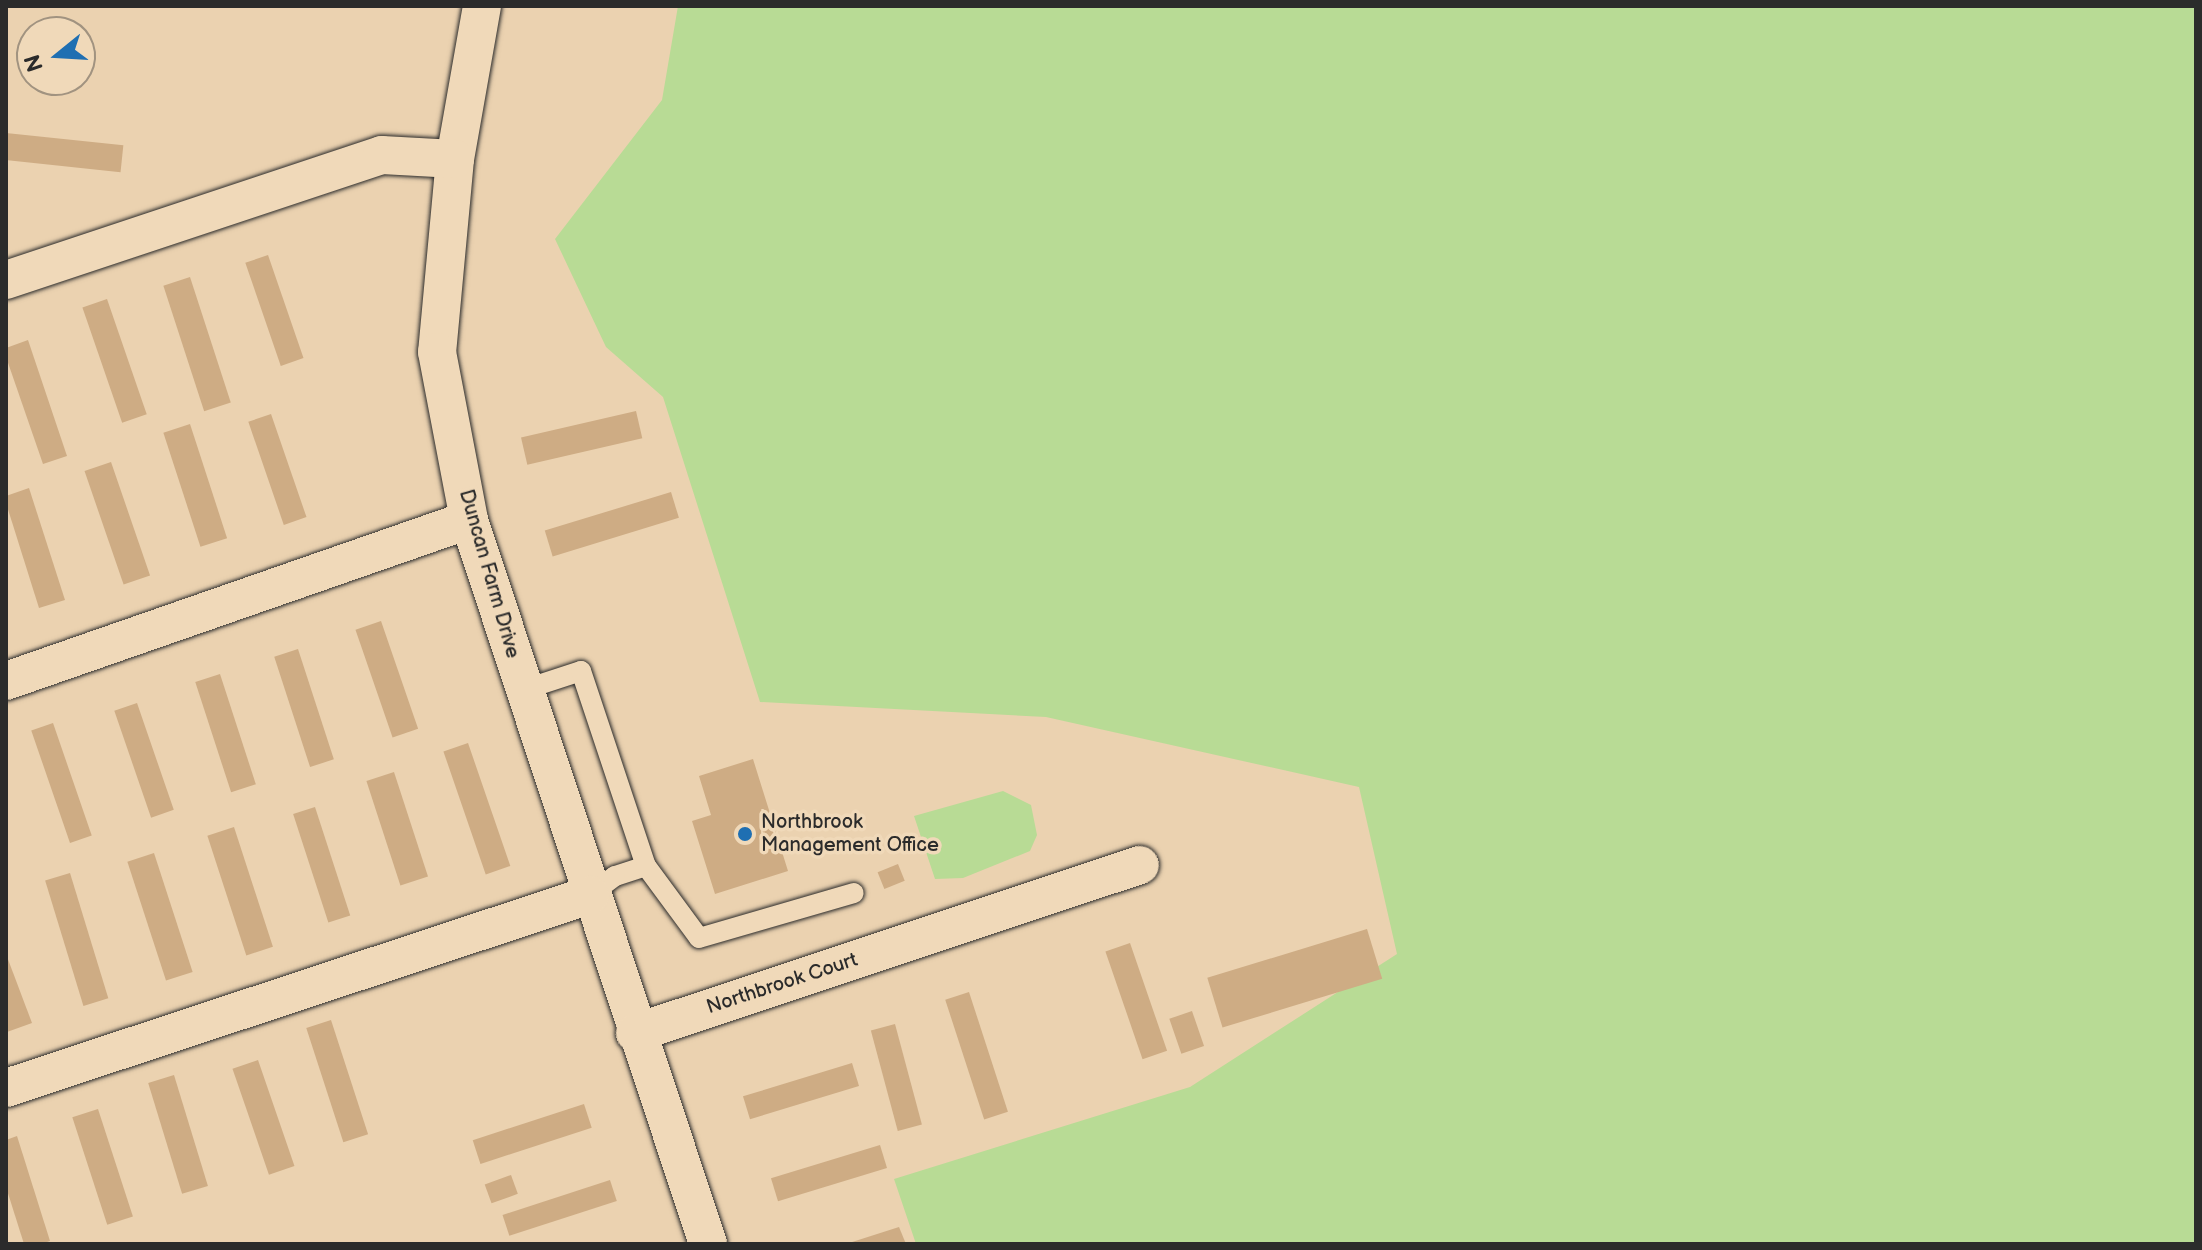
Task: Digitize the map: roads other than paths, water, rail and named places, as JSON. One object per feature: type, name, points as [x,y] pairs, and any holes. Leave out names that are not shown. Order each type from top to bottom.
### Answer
[{"type":"street","name":"Duncan Farm Drive","points":[[482,6],[455,159],[437,352],[469,520],[635,1033]]},
{"type":"street","points":[[6,280],[382,155],[455,159]]},
{"type":"street","points":[[6,681],[469,520]]},
{"type":"street","name":"Northbrook Court","points":[[635,1033],[1140,865]]},
{"type":"street","points":[[6,1088],[590,895]]},
{"type":"street","points":[[635,1033],[708,1244]]},
{"type":"lane","points":[[523,690],[581,671],[646,866],[699,938],[854,893]]},
{"type":"lane","points":[[590,895],[646,866]]},
{"type":"place","name":"Northbrook Management Office","points":[[745,834]]}]
